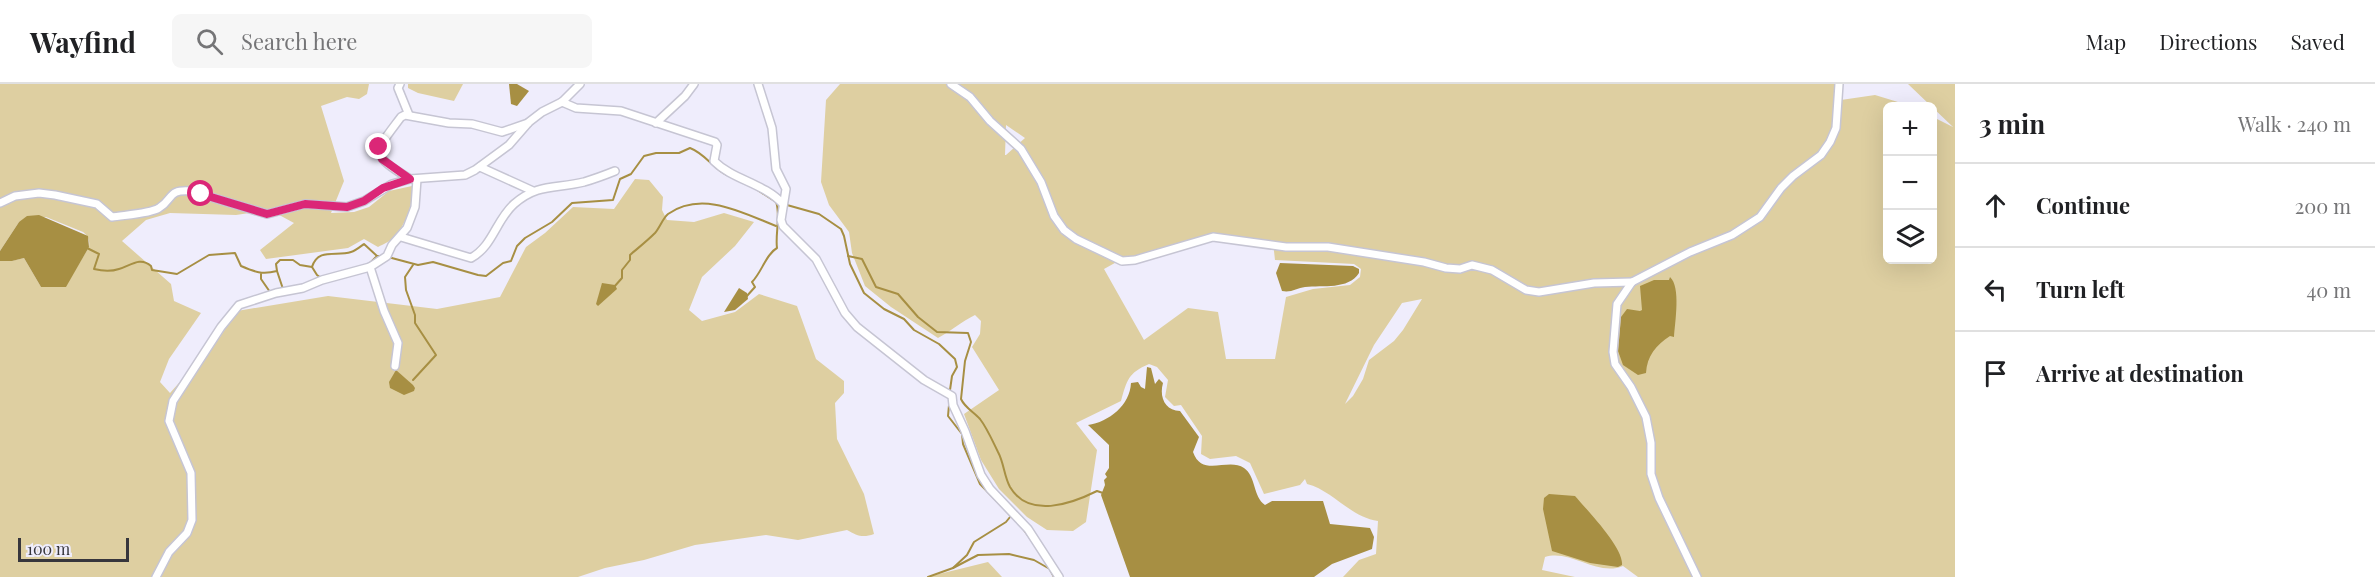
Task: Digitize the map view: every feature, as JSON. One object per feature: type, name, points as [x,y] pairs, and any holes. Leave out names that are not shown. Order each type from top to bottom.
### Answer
[{"type":"street","points":[[400,84],[398,88],[409,115]]},
{"type":"street","points":[[0,202],[15,196],[39,193],[55,195],[97,204],[112,217],[157,209],[170,196],[182,191],[191,191],[267,214],[305,204],[347,207],[364,201],[383,188],[413,179],[465,175],[509,145],[529,123],[542,112],[562,102],[580,84]]},
{"type":"street","points":[[656,123],[685,96],[694,84]]},
{"type":"street","points":[[758,84],[772,129],[776,169],[786,189],[781,220],[783,226],[816,259],[845,313],[857,327],[924,380],[952,396],[953,405],[981,475],[990,489],[1028,529],[1059,577]]},
{"type":"street","points":[[951,84],[970,97],[990,121],[1021,149],[1041,182],[1054,216],[1064,230],[1076,239],[1122,261],[1135,260],[1213,237],[1286,247],[1328,247],[1424,262],[1446,268],[1460,269],[1472,265],[1492,270],[1526,290],[1539,292],[1594,283],[1632,282],[1690,252],[1732,235],[1760,218],[1781,188],[1821,155],[1830,142],[1836,128],[1839,84]]},
{"type":"street","points":[[562,102],[576,108],[621,111],[715,142],[717,145],[714,161],[721,168],[767,191],[783,204]]},
{"type":"street","points":[[413,179],[388,165],[379,153],[379,147],[401,117],[409,115],[449,123],[472,124],[502,132],[529,123]]},
{"type":"street","points":[[480,166],[533,191]]},
{"type":"street","points":[[401,237],[471,258],[486,247],[508,210],[533,191],[545,186],[585,182],[615,171]]},
{"type":"street","points":[[156,577],[169,552],[187,533],[192,520],[191,473],[169,421],[169,412],[173,401],[220,327],[239,305],[370,267],[386,257],[392,245],[407,228],[415,207],[413,179]]},
{"type":"street","points":[[370,267],[384,311],[398,343],[395,366]]},
{"type":"street","points":[[1632,282],[1617,304],[1613,352],[1615,364],[1631,387],[1646,417],[1651,443],[1652,474],[1659,498],[1697,577]]},
{"type":"shaded area","points":[[0,84],[369,84],[367,94],[359,99],[347,97],[321,106],[344,181],[331,213],[354,212],[369,207],[389,191],[412,186],[412,199],[406,219],[389,241],[378,247],[364,239],[348,248],[266,259],[260,250],[294,223],[270,210],[236,215],[170,213],[146,220],[122,241],[171,284],[174,301],[201,313],[169,359],[160,382],[170,393],[220,337],[237,311],[328,296],[437,309],[500,297],[526,247],[573,207],[614,209],[635,179],[649,180],[663,197],[662,210],[667,220],[694,222],[724,213],[754,222],[735,246],[702,277],[689,310],[702,321],[735,312],[759,294],[797,306],[816,359],[844,381],[844,393],[835,403],[837,439],[864,494],[874,534],[860,536],[847,530],[798,540],[766,535],[695,545],[578,577],[0,577],[0,261],[24,258],[41,287],[65,287],[89,245],[88,238],[83,232],[46,217],[19,222],[0,251]]},
{"type":"shaded area","points":[[408,84],[463,84],[454,101],[418,93],[408,88]]},
{"type":"shaded area","points":[[509,84],[517,84],[529,91],[517,106],[511,104]]},
{"type":"shaded area","points":[[840,84],[1836,84],[1834,101],[1875,95],[1898,102],[1883,102],[1883,264],[1937,264],[1937,119],[1953,127],[1937,112],[1937,102],[1927,102],[1908,84],[1955,84],[1955,577],[1638,577],[1623,566],[1604,568],[1555,556],[1545,557],[1542,570],[1575,577],[1343,577],[1359,560],[1376,554],[1378,521],[1368,519],[1350,509],[1325,492],[1307,484],[1305,479],[1300,485],[1264,494],[1250,463],[1236,456],[1210,459],[1201,454],[1202,436],[1181,405],[1174,406],[1165,397],[1168,380],[1157,367],[1149,364],[1132,374],[1121,401],[1076,423],[1097,450],[1086,522],[1073,531],[1047,530],[1027,517],[999,489],[981,460],[964,414],[999,390],[972,347],[980,334],[981,321],[975,315],[938,338],[891,307],[865,286],[852,253],[849,232],[829,205],[821,182],[826,100]],"holes":[[[1006,125],[1025,138],[1006,155],[1005,155]],[[1214,235],[1273,242],[1275,260],[1354,264],[1361,269],[1360,277],[1350,285],[1313,289],[1286,297],[1275,359],[1226,359],[1218,312],[1188,308],[1144,340],[1104,269],[1122,259],[1135,258]],[[1422,299],[1394,341],[1369,360],[1363,379],[1353,396],[1345,404],[1374,345],[1402,303]]]},
{"type":"shaded area","points":[[39,215],[88,236],[89,247],[66,287],[41,287],[24,258],[0,261],[0,251],[19,222],[27,216]]},
{"type":"shaded area","points":[[1280,263],[1353,266],[1359,269],[1359,273],[1342,284],[1282,291],[1276,273]]},
{"type":"shaded area","points":[[1670,277],[1676,296],[1674,337],[1670,336],[1660,343],[1650,356],[1646,373],[1638,375],[1623,365],[1618,351],[1621,317],[1627,309],[1642,310],[1640,286],[1654,280],[1669,280]]},
{"type":"shaded area","points":[[602,283],[615,285],[617,289],[598,306],[596,304]]},
{"type":"shaded area","points":[[739,288],[747,293],[748,299],[735,310],[724,312]]},
{"type":"shaded area","points":[[1147,367],[1151,368],[1155,384],[1159,379],[1163,383],[1164,402],[1170,409],[1180,411],[1199,437],[1193,452],[1197,460],[1209,466],[1238,465],[1244,468],[1251,476],[1258,497],[1265,505],[1272,501],[1323,501],[1330,524],[1370,528],[1374,537],[1372,549],[1332,564],[1314,577],[1130,577],[1101,495],[1105,485],[1104,480],[1107,477],[1105,474],[1109,468],[1109,445],[1088,425],[1103,420],[1117,411],[1127,398],[1131,383],[1138,382],[1145,389]]},
{"type":"shaded area","points":[[396,370],[413,385],[414,391],[404,395],[390,388],[389,382]]},
{"type":"shaded area","points":[[1549,494],[1575,496],[1611,539],[1621,558],[1622,565],[1618,567],[1590,563],[1552,551],[1543,509],[1544,498]]},
{"type":"shaded area","points":[[988,562],[1002,577],[927,577]]},
{"type":"waterway","points":[[388,257],[418,265],[433,262],[486,276],[503,263],[511,261],[517,246],[525,238],[552,222],[572,203],[613,200],[620,179],[631,174],[644,156],[656,153],[679,153],[690,148],[729,176]]},
{"type":"waterway","points":[[756,189],[776,202]]},
{"type":"waterway","points":[[746,297],[755,287],[752,282],[770,254],[777,248],[776,202]]},
{"type":"waterway","points":[[614,287],[622,278],[622,270],[630,260],[630,255],[655,233],[668,214],[681,207],[695,204],[722,206],[776,226]]},
{"type":"waterway","points":[[787,205],[819,214],[841,229],[850,264],[864,293],[884,309],[904,319],[914,330],[939,344],[955,359],[957,367],[952,376],[950,390]]},
{"type":"waterway","points":[[87,248],[99,254],[94,269],[112,271],[143,262],[151,266],[152,270],[177,274],[209,255],[235,253],[241,266],[263,273],[277,271],[276,264],[280,260],[293,260],[300,265],[312,267],[315,261],[323,255],[351,252],[364,244],[377,256],[382,256]]},
{"type":"waterway","points":[[848,256],[862,259],[876,287],[898,294],[918,317],[937,332],[968,333],[971,342],[965,361],[961,399],[985,427],[1000,456],[1008,483],[1018,497],[1028,503],[1051,506],[1063,504],[1097,491],[1103,493]]},
{"type":"waterway","points":[[370,263],[376,257]]},
{"type":"waterway","points":[[413,265],[405,277],[406,290],[415,315],[415,323],[436,355],[413,380]]},
{"type":"waterway","points":[[312,267],[321,278]]},
{"type":"waterway","points":[[277,271],[283,289]]},
{"type":"waterway","points":[[261,274],[261,279],[270,292]]},
{"type":"waterway","points":[[949,405],[948,416],[962,434],[963,444],[980,484],[1011,516]]},
{"type":"waterway","points":[[928,577],[953,568],[967,555],[974,542],[1006,522],[1010,517]]},
{"type":"waterway","points":[[1021,526],[1037,548]]},
{"type":"waterway","points":[[953,568],[978,555],[1009,554],[1034,560],[1048,568]]},
{"type":"waterway","points":[[1048,566],[1054,577]]},
{"type":"route","points":[[201,194],[267,214],[299,204],[332,207],[356,205],[383,188],[410,179],[382,159],[379,147]]}]
